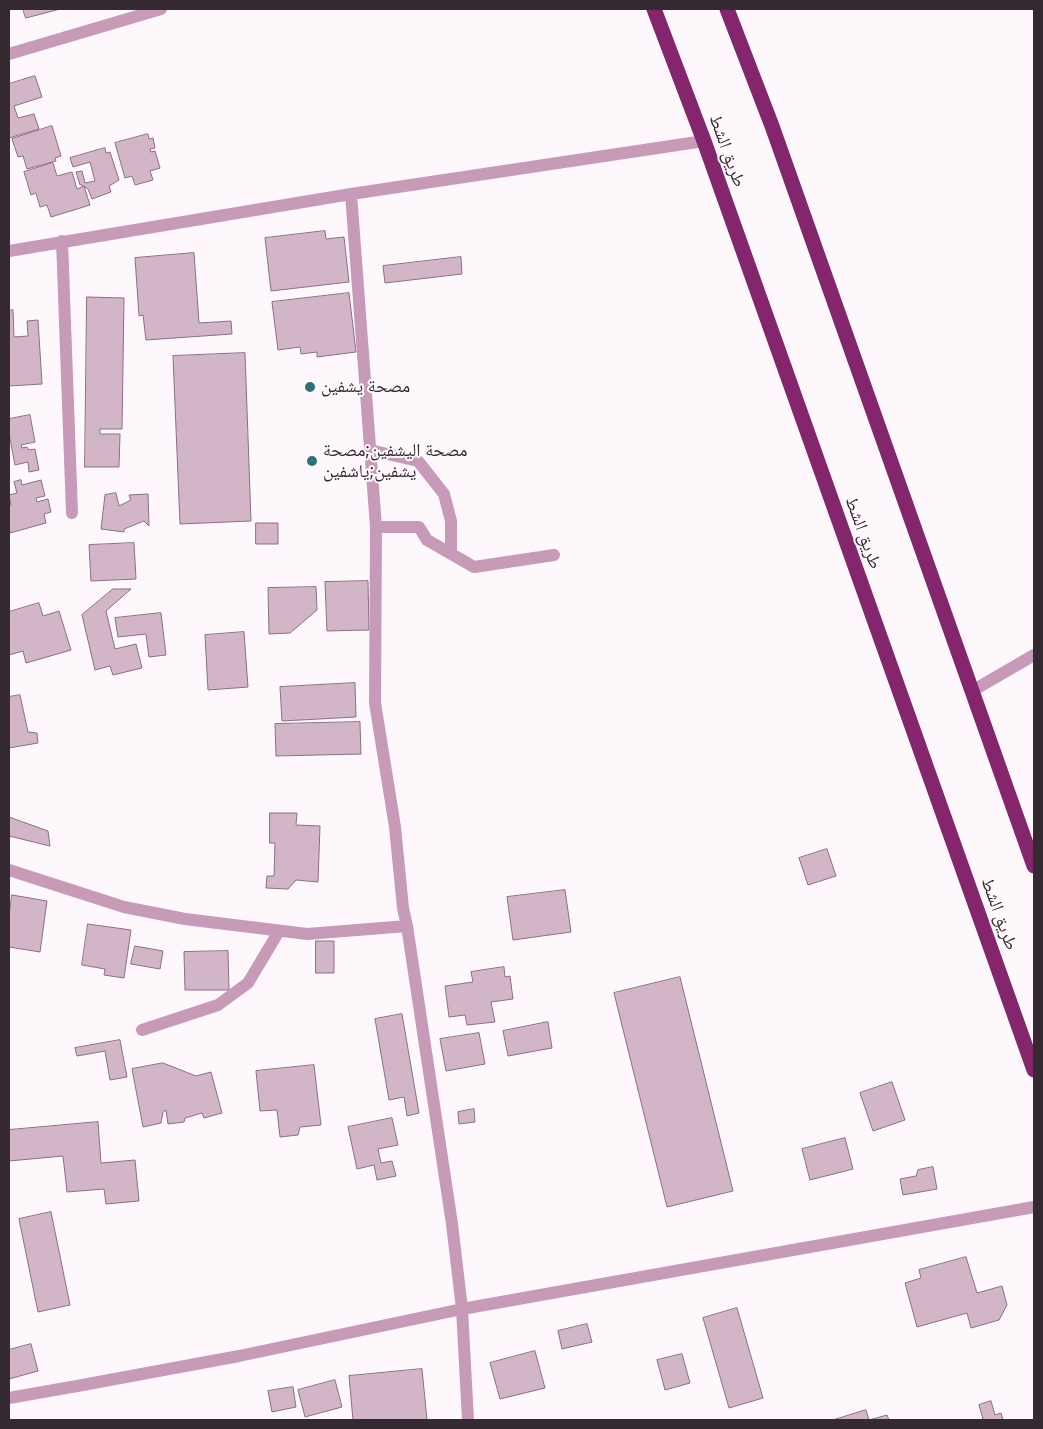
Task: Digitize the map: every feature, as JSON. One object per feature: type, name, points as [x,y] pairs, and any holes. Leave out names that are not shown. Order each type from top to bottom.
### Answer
[{"type":"highway","name":"طريق الشط","points":[[654,9],[704,141],[1034,1070]]},
{"type":"highway","points":[[727,9],[775,135],[1034,866]]},
{"type":"street","points":[[9,54],[161,9]]},
{"type":"street","points":[[9,251],[351,194],[704,141]]},
{"type":"street","points":[[351,194],[376,527],[375,704],[395,827],[403,908],[452,1224],[462,1309],[468,1420]]},
{"type":"street","points":[[62,241],[72,513]]},
{"type":"street","points":[[370,450],[418,461],[444,494],[451,521],[451,554]]},
{"type":"street","points":[[376,527],[419,526],[428,540],[474,568],[554,555]]},
{"type":"street","points":[[972,691],[1034,655]]},
{"type":"street","points":[[9,870],[124,907],[185,919],[307,934],[407,926]]},
{"type":"street","points":[[142,1030],[218,1005],[248,983],[279,931]]},
{"type":"street","points":[[9,1398],[239,1356],[462,1309],[1034,1206]]},
{"type":"building","points":[[23,9],[60,9],[26,18]]},
{"type":"building","points":[[35,76],[42,97],[14,106],[18,118],[34,114],[39,129],[9,138],[9,84]]},
{"type":"building","points":[[52,126],[61,156],[55,158],[56,161],[27,169],[23,156],[18,157],[12,139]]},
{"type":"building","points":[[148,134],[149,139],[153,138],[155,148],[150,149],[151,152],[155,151],[160,168],[150,171],[153,180],[135,185],[132,176],[125,178],[115,143]]},
{"type":"building","points":[[105,148],[106,153],[110,152],[119,180],[109,186],[111,192],[92,199],[88,189],[80,185],[76,172],[82,171],[85,183],[95,181],[90,162],[73,167],[70,158]]},
{"type":"building","points":[[53,163],[57,176],[72,172],[77,189],[84,186],[90,205],[51,217],[47,205],[40,207],[36,193],[31,195],[24,172]]},
{"type":"building","points":[[325,231],[326,239],[344,237],[349,282],[271,291],[265,238]]},
{"type":"building","points":[[194,253],[199,323],[231,321],[232,334],[146,340],[143,315],[139,316],[135,258]]},
{"type":"building","points":[[461,257],[462,274],[385,283],[383,266]]},
{"type":"building","points":[[349,293],[356,352],[317,357],[317,352],[301,354],[300,347],[278,350],[272,302]]},
{"type":"building","points":[[87,297],[124,298],[122,429],[100,429],[100,434],[120,434],[119,467],[85,467]]},
{"type":"building","points":[[13,310],[14,337],[28,336],[27,321],[38,320],[42,384],[9,386],[9,311]]},
{"type":"building","points":[[245,353],[251,521],[180,524],[173,356]]},
{"type":"building","points":[[30,415],[35,442],[21,445],[22,448],[27,447],[29,450],[35,449],[39,470],[29,472],[28,462],[15,465],[9,434],[9,419]]},
{"type":"building","points":[[21,480],[22,485],[41,480],[45,496],[36,498],[37,502],[48,499],[51,512],[44,514],[46,523],[10,533],[9,506],[11,505],[9,495],[17,493],[14,482]]},
{"type":"building","points":[[116,493],[119,506],[131,500],[129,495],[148,494],[149,526],[144,521],[124,529],[124,532],[101,529],[105,495]]},
{"type":"building","points":[[256,523],[278,523],[278,544],[256,544]]},
{"type":"building","points":[[134,543],[136,579],[91,581],[89,545]]},
{"type":"building","points":[[368,581],[369,630],[327,631],[325,582]]},
{"type":"building","points":[[316,587],[317,610],[290,633],[269,634],[268,588]]},
{"type":"building","points":[[113,589],[131,589],[106,611],[115,649],[136,644],[142,668],[113,675],[110,666],[95,670],[82,615]]},
{"type":"building","points":[[39,603],[43,616],[59,611],[71,650],[26,663],[23,651],[9,655],[9,612]]},
{"type":"building","points":[[161,613],[166,655],[149,657],[146,634],[118,637],[115,618]]},
{"type":"building","points":[[244,632],[248,687],[208,690],[205,635]]},
{"type":"building","points":[[355,683],[356,717],[282,721],[280,687]]},
{"type":"building","points":[[20,695],[28,732],[37,733],[38,743],[9,748],[9,697]]},
{"type":"building","points":[[360,722],[361,754],[276,756],[275,724]]},
{"type":"building","points":[[270,813],[297,813],[296,825],[320,826],[318,882],[296,880],[288,889],[266,888],[267,876],[274,876],[275,843],[270,843]]},
{"type":"building","points":[[9,817],[48,831],[50,846],[9,836]]},
{"type":"building","points":[[827,849],[836,876],[808,885],[799,858]]},
{"type":"building","points":[[565,890],[571,932],[513,940],[507,897]]},
{"type":"building","points":[[12,895],[47,901],[40,952],[9,947],[9,916]]},
{"type":"building","points":[[88,924],[131,930],[124,978],[104,975],[105,969],[82,965]]},
{"type":"building","points":[[316,941],[334,941],[334,973],[316,973]]},
{"type":"building","points":[[135,946],[163,951],[160,969],[131,964]]},
{"type":"building","points":[[228,951],[229,990],[185,990],[184,952]]},
{"type":"building","points":[[504,967],[505,977],[510,976],[513,999],[491,1002],[495,1022],[467,1025],[465,1015],[449,1017],[445,986],[473,982],[471,972]]},
{"type":"building","points":[[680,977],[733,1191],[667,1207],[614,993]]},
{"type":"building","points":[[402,1014],[419,1113],[407,1116],[404,1097],[389,1100],[375,1019]]},
{"type":"building","points":[[548,1022],[552,1048],[508,1056],[503,1031]]},
{"type":"building","points":[[479,1033],[485,1064],[446,1071],[440,1039]]},
{"type":"building","points":[[120,1040],[127,1077],[110,1080],[105,1051],[77,1056],[75,1048]]},
{"type":"building","points":[[163,1063],[196,1076],[211,1072],[222,1113],[204,1118],[202,1113],[185,1118],[184,1122],[168,1124],[166,1110],[163,1112],[161,1123],[143,1127],[132,1069]]},
{"type":"building","points":[[314,1065],[321,1125],[300,1127],[298,1135],[280,1137],[277,1110],[260,1111],[256,1071]]},
{"type":"building","points":[[892,1082],[905,1120],[873,1131],[860,1093]]},
{"type":"building","points":[[474,1109],[475,1122],[459,1124],[458,1112]]},
{"type":"building","points":[[392,1118],[398,1145],[378,1149],[381,1163],[392,1161],[396,1176],[377,1180],[374,1165],[357,1169],[348,1127]]},
{"type":"building","points":[[98,1122],[101,1163],[135,1160],[139,1201],[106,1204],[104,1189],[67,1192],[63,1156],[9,1161],[9,1130]]},
{"type":"building","points":[[845,1138],[853,1169],[810,1180],[802,1149]]},
{"type":"building","points":[[933,1167],[937,1189],[903,1195],[900,1179],[916,1176],[918,1170]]},
{"type":"building","points":[[51,1212],[70,1305],[38,1312],[19,1219]]},
{"type":"building","points":[[966,1257],[977,1293],[1002,1286],[1007,1305],[999,1320],[971,1328],[967,1313],[917,1327],[905,1283],[921,1278],[919,1270]]},
{"type":"building","points":[[737,1308],[763,1398],[729,1408],[703,1318]]},
{"type":"building","points":[[587,1324],[592,1342],[562,1349],[558,1331]]},
{"type":"building","points":[[31,1344],[38,1371],[9,1379],[9,1350]]},
{"type":"building","points":[[535,1351],[545,1388],[500,1399],[490,1363]]},
{"type":"building","points":[[682,1354],[690,1383],[665,1390],[657,1360]]},
{"type":"building","points":[[422,1369],[427,1420],[353,1420],[349,1376]]},
{"type":"building","points":[[335,1380],[342,1407],[305,1417],[298,1390]]},
{"type":"building","points":[[293,1387],[296,1407],[272,1412],[268,1391]]},
{"type":"building","points":[[991,1401],[995,1415],[1001,1413],[1003,1420],[979,1420],[983,1419],[979,1405]]},
{"type":"building","points":[[866,1410],[869,1420],[833,1420]]},
{"type":"building","points":[[887,1415],[889,1420],[869,1420]]},
{"type":"place","name":"مصحة يشفين","points":[[310,387]]},
{"type":"place","name":"مصحة اليشفين;مصحة يشفين;ياشفين","points":[[312,461]]}]
